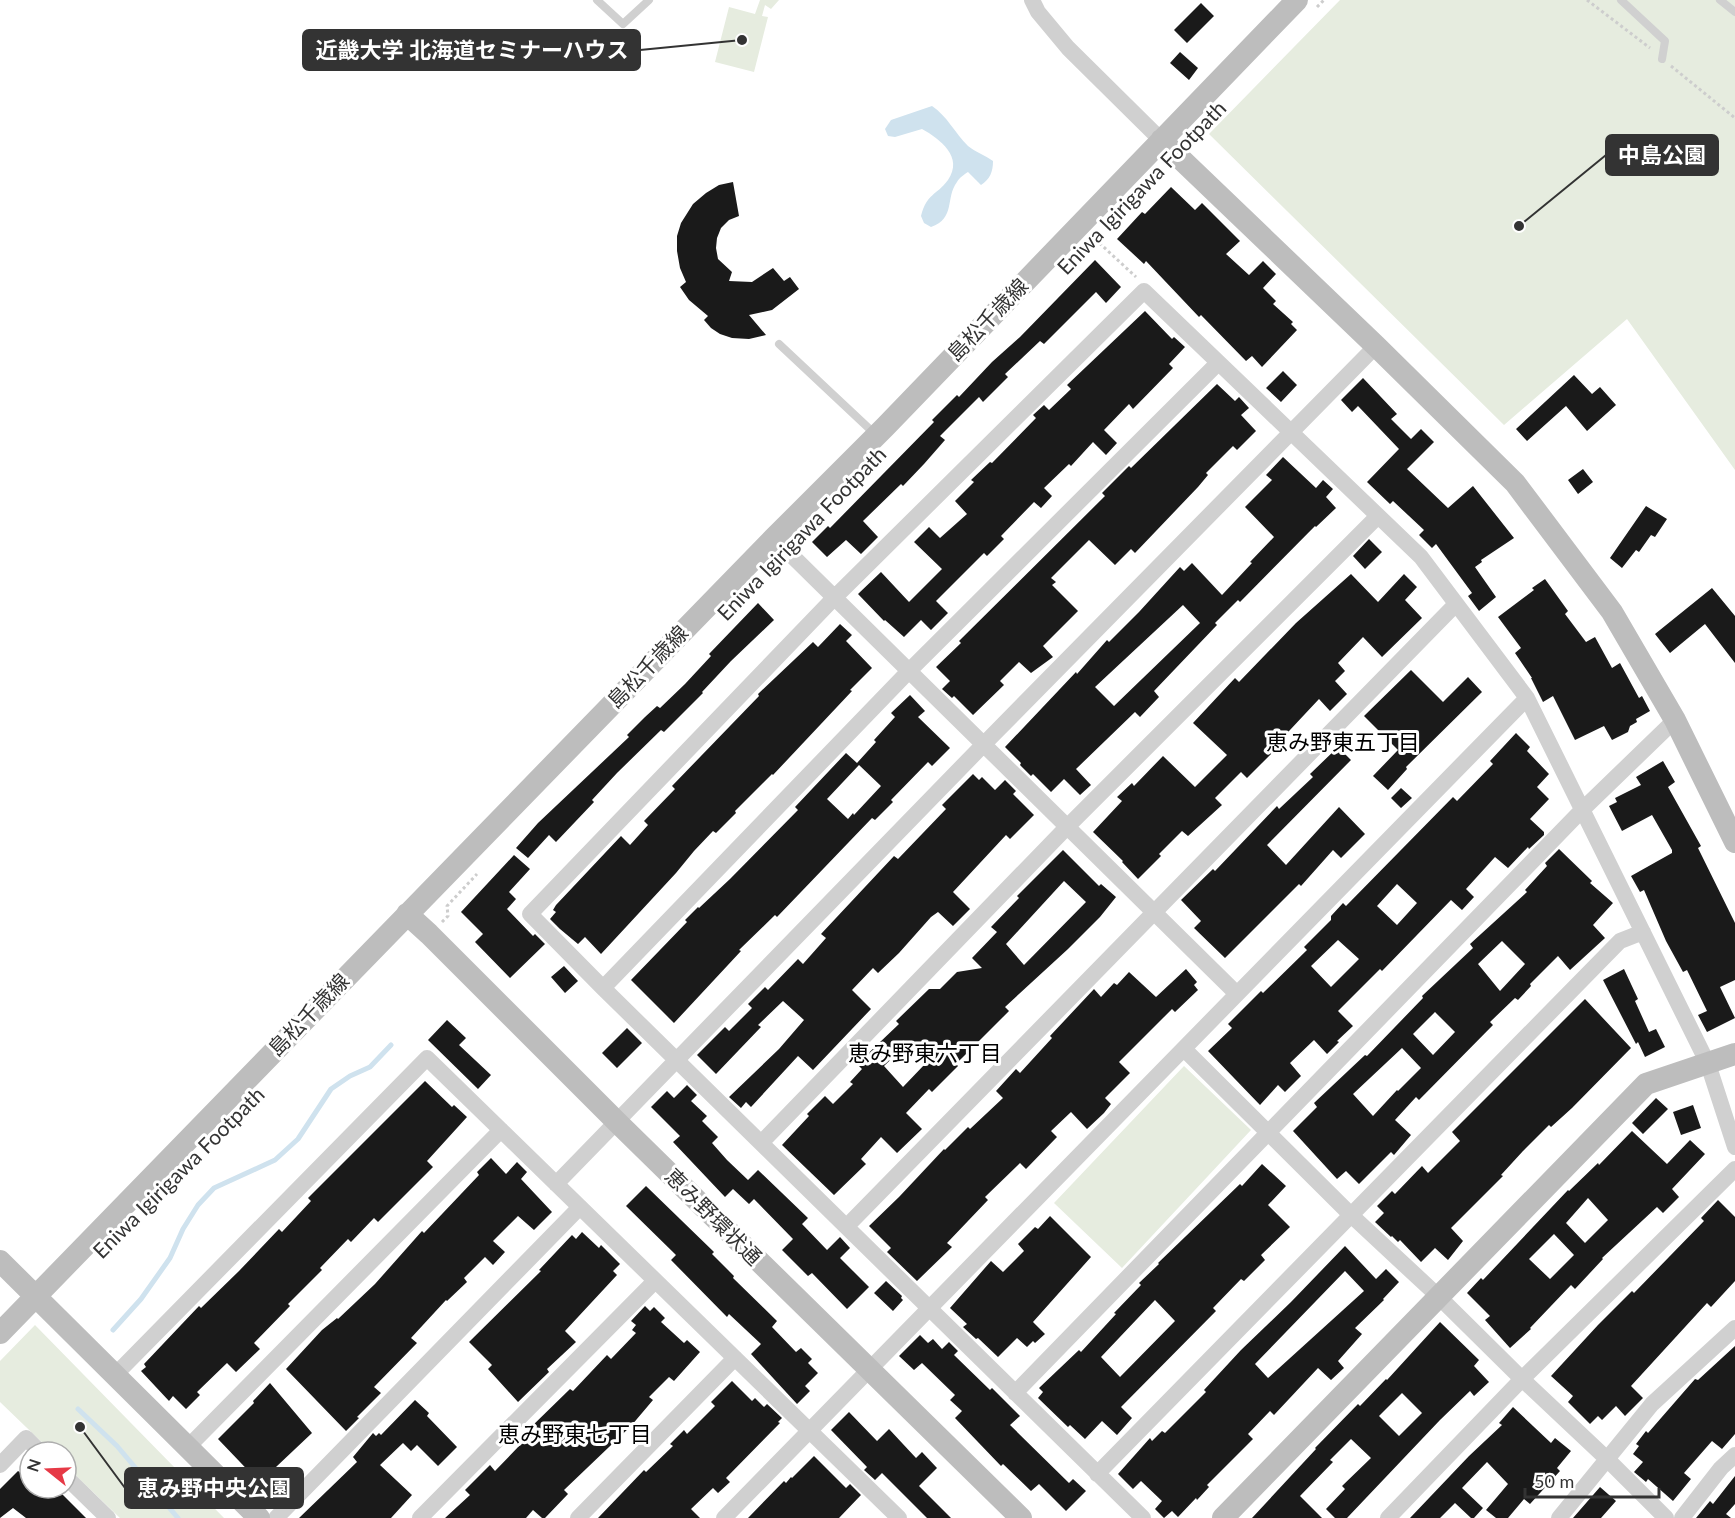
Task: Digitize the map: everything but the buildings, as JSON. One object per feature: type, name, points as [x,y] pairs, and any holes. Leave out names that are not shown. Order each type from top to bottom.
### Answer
[{"type":"street","points":[[1032,0],[1038,12],[1068,48],[1515,483],[1612,612],[1675,720],[1735,842]]},
{"type":"street","name":"島松千歳線","points":[[0,1333],[1161,140],[1306,4]]},
{"type":"street","points":[[1143,1518],[530,914],[834,598],[1144,291],[1293,432],[1421,558],[1527,698],[1708,1064],[1735,1148]]},
{"type":"street","points":[[556,1184],[984,744],[1376,346]]},
{"type":"street","points":[[603,988],[909,671],[1218,363]]},
{"type":"street","points":[[761,1143],[1067,826],[1377,516]]},
{"type":"street","points":[[774,538],[1237,994]]},
{"type":"street","points":[[847,1226],[1456,604]]},
{"type":"street","points":[[724,1518],[1527,698]]},
{"type":"street","points":[[1015,1393],[1583,809],[1675,720]]},
{"type":"street","name":"恵み野環状通","points":[[406,914],[429,934],[617,1122],[1021,1518]]},
{"type":"street","points":[[1097,1474],[1620,941],[1643,932]]},
{"type":"street","points":[[1184,1049],[1352,1216],[1438,1296],[1666,1518]]},
{"type":"street","points":[[1222,1518],[1646,1084],[1735,1054]]},
{"type":"street","points":[[116,1374],[427,1058],[894,1516]]},
{"type":"street","points":[[188,1447],[501,1130]]},
{"type":"street","points":[[1388,1518],[1522,1380],[1735,1170]]},
{"type":"street","points":[[276,1518],[580,1207]]},
{"type":"street","points":[[0,1261],[259,1518]]},
{"type":"street","points":[[420,1518],[655,1281]]},
{"type":"street","points":[[1559,1518],[1652,1404],[1735,1328]]},
{"type":"street","points":[[578,1518],[735,1358]]},
{"type":"street","points":[[0,1465],[18,1446]]},
{"type":"street","points":[[1682,1518],[1721,1468],[1735,1455]]},
{"type":"street","points":[[78,1489],[108,1518]]},
{"type":"lane","points":[[597,0],[623,24],[649,0]]},
{"type":"lane","points":[[1622,0],[1665,41],[1662,59]]},
{"type":"lane","points":[[1720,0],[1735,12]]},
{"type":"lane","points":[[779,344],[876,435]]},
{"type":"path","points":[[1306,4],[1324,0]]},
{"type":"path","points":[[1094,237],[1140,280],[1144,291]]},
{"type":"path","points":[[429,934],[448,916],[447,906],[480,872]]},
{"type":"shaded area","points":[[760,0],[779,0],[771,9],[765,5],[762,16],[768,17],[754,72],[715,62],[729,7],[755,14]]},
{"type":"shaded area","points":[[1340,0],[1735,0],[1735,470],[1627,319],[1504,425],[1209,134]]},
{"type":"shaded area","points":[[1184,1066],[1251,1130],[1122,1268],[1054,1203]]},
{"type":"shaded area","points":[[35,1325],[224,1518],[120,1518],[78,1478],[78,1440],[40,1440],[0,1402],[0,1361]]},
{"type":"water","points":[[932,106],[968,146],[993,161],[990,175],[981,185],[968,172],[959,179],[953,188],[947,213],[939,223],[931,227],[924,223],[921,216],[923,209],[929,199],[948,180],[952,172],[952,156],[942,143],[922,129],[895,137],[888,136],[885,129],[891,120]]},
{"type":"waterway","points":[[113,1330],[141,1299],[170,1258],[183,1229],[198,1205],[214,1188],[275,1160],[298,1139],[331,1089],[350,1076],[370,1067],[391,1045]]},
{"type":"waterway","points":[[78,1409],[117,1446],[178,1518]]},
{"type":"place","name":"近畿大学 北海道セミナーハウス","points":[[742,40]]},
{"type":"place","name":"中島公園","points":[[1519,226]]},
{"type":"place","name":"恵み野中央公園","points":[[80,1427]]},
{"type":"district","name":"恵み野東五丁目","points":[[1343,742]]},
{"type":"district","name":"恵み野東六丁目","points":[[925,1053]]},
{"type":"district","name":"恵み野東七丁目","points":[[575,1434]]}]
